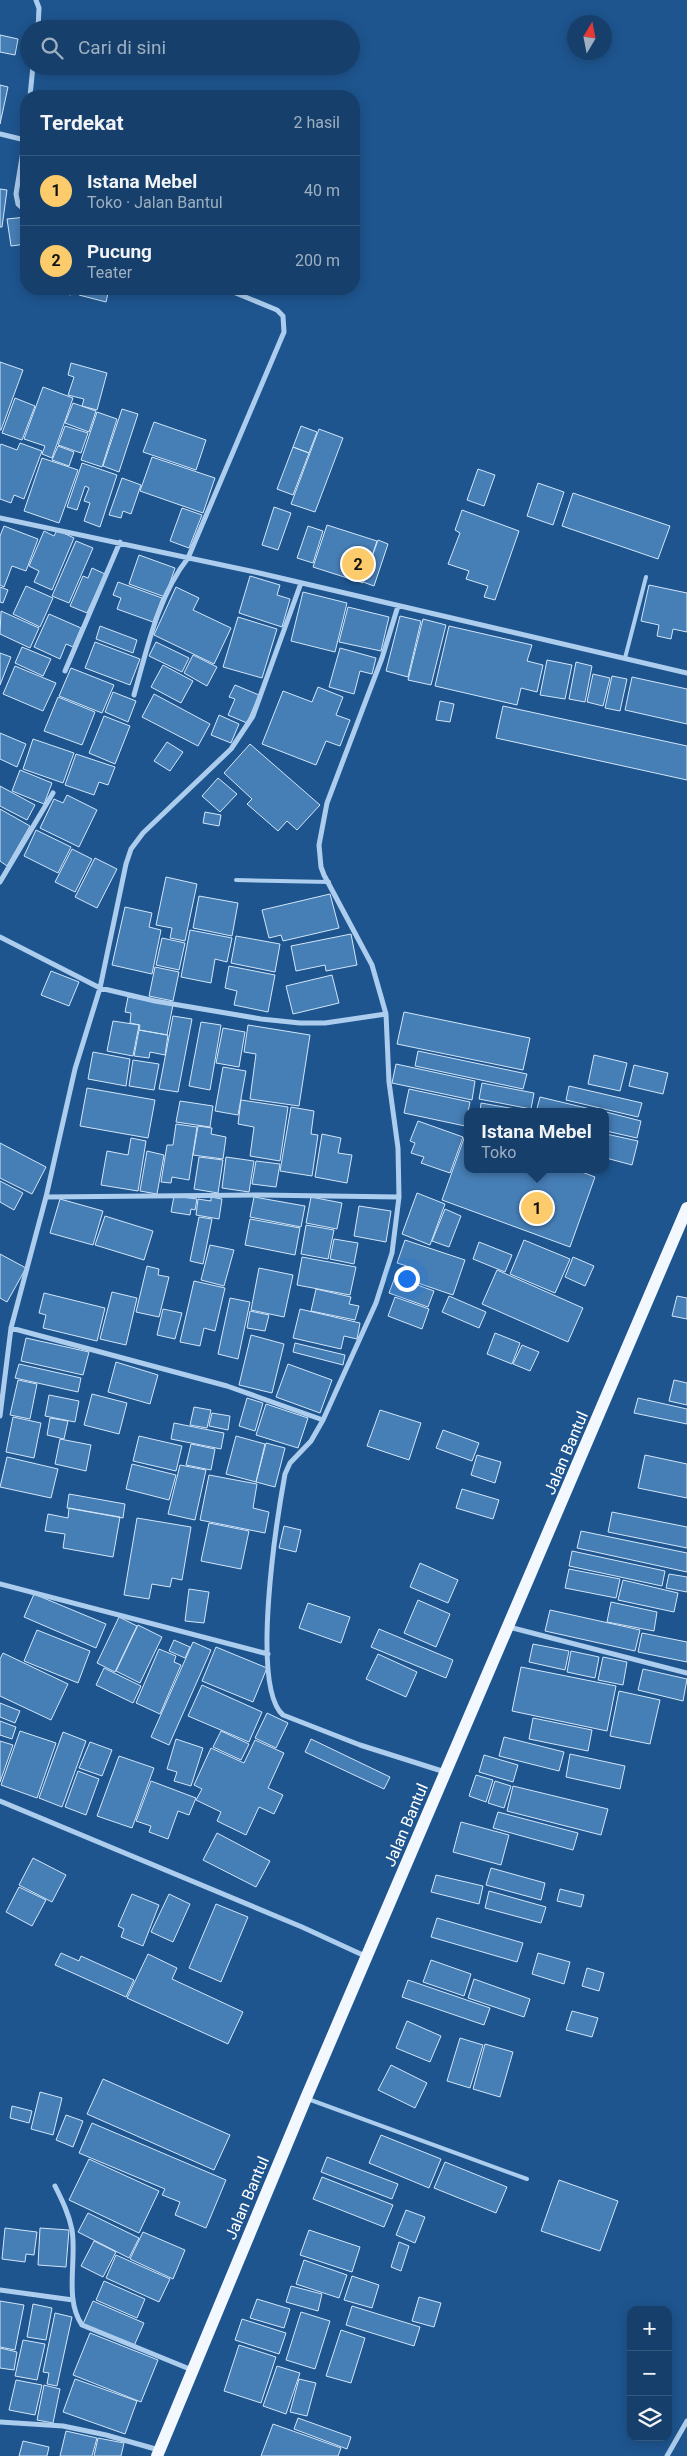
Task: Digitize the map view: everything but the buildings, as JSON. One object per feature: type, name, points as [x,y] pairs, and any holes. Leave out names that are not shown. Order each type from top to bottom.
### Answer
[{"type":"main road","name":"Jalan Bantul","points":[[158,2453],[306,2098],[447,1773],[687,1208]]},
{"type":"street","points":[[36,0],[39,8],[38,20]]},
{"type":"street","points":[[31,90],[33,75]]},
{"type":"street","points":[[0,134],[20,139]]},
{"type":"street","points":[[20,170],[16,194],[20,206]]},
{"type":"street","points":[[134,696],[150,640],[175,574],[188,558],[284,332],[283,316],[277,310],[241,295]]},
{"type":"street","points":[[0,519],[120,542],[687,673]]},
{"type":"street","points":[[65,671],[120,542]]},
{"type":"street","points":[[0,1416],[11,1328],[46,1197],[75,1069],[100,988],[126,864],[131,849],[143,833],[231,749],[242,735],[253,716],[300,583]]},
{"type":"street","points":[[398,606],[382,658],[322,823],[319,845],[320,867],[372,965],[386,1014],[389,1082],[398,1148],[399,1197],[392,1253],[376,1303],[323,1420],[311,1441],[290,1463],[284,1474],[270,1567],[268,1654],[272,1697],[276,1708],[283,1714],[400,1759],[447,1773]]},
{"type":"street","points":[[0,882],[52,793]]},
{"type":"street","points":[[0,937],[100,988],[163,1002],[271,1020],[325,1023],[386,1014]]},
{"type":"street","points":[[46,1197],[259,1195],[399,1197]]},
{"type":"street","points":[[11,1328],[226,1386],[323,1420]]},
{"type":"street","points":[[0,1584],[268,1654]]},
{"type":"street","points":[[509,1626],[687,1674]]},
{"type":"street","points":[[0,1801],[302,1927],[367,1957]]},
{"type":"street","points":[[55,2186],[68,2215],[72,2230],[73,2300],[76,2316],[82,2325],[192,2370]]},
{"type":"street","points":[[0,2290],[73,2300]]},
{"type":"street","points":[[667,2456],[687,2421]]},
{"type":"street","points":[[0,2422],[63,2426],[106,2435],[158,2453]]},
{"type":"lane","points":[[625,658],[646,577]]},
{"type":"lane","points":[[236,880],[328,882]]},
{"type":"lane","points":[[306,2098],[527,2179]]},
{"type":"place","name":"Pucung","points":[[358,564]]},
{"type":"place","name":"Istana Mebel","points":[[537,1208]]}]
